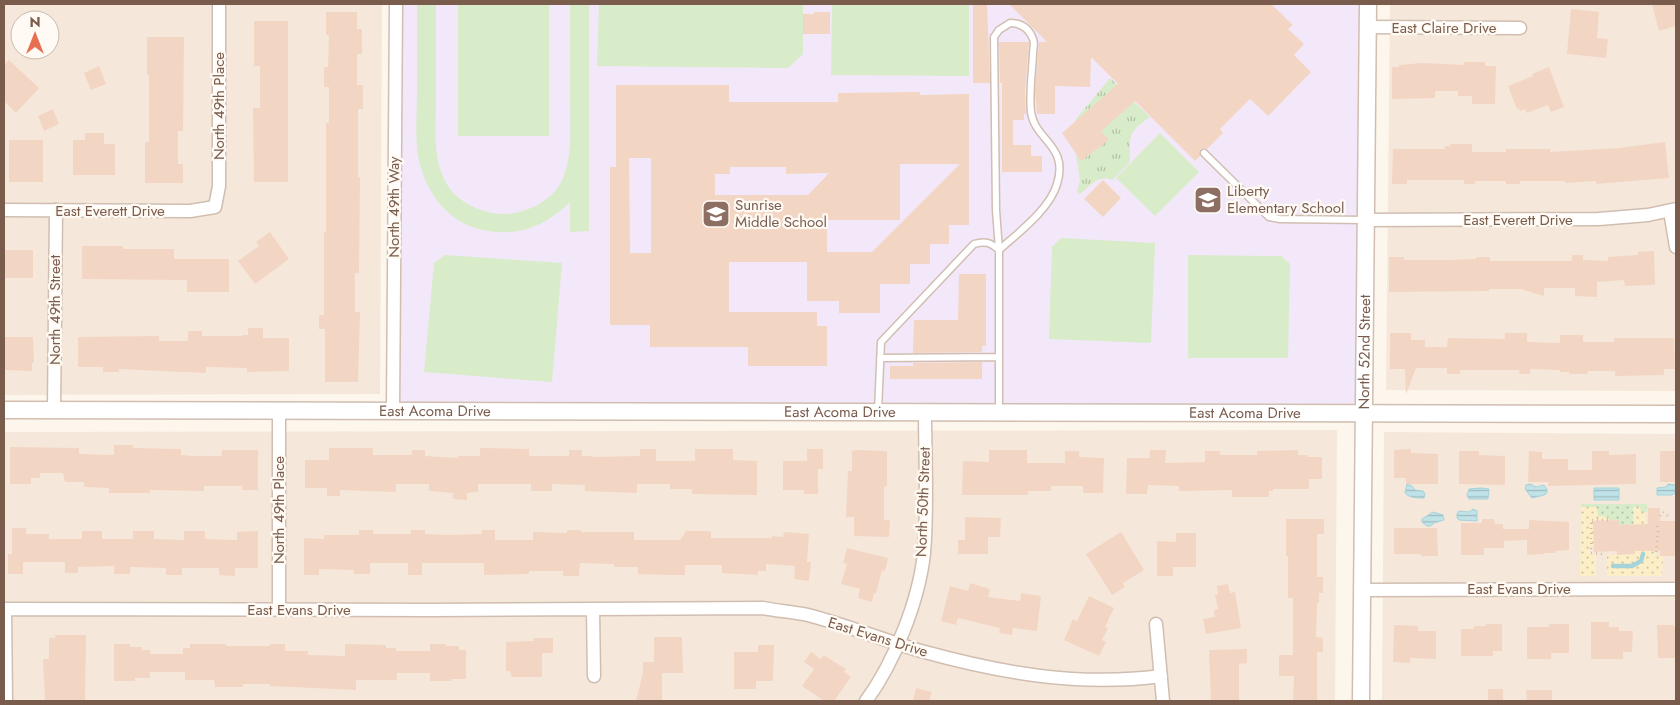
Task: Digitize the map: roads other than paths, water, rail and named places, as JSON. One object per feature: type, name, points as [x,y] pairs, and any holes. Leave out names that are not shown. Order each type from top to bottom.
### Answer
[{"type":"street","name":"North 49th Place","points":[[215,207],[219,186],[219,4]]},
{"type":"street","name":"North 49th Way","points":[[393,410],[393,182],[396,4]]},
{"type":"street","name":"North 52nd Street","points":[[1361,701],[1368,4]]},
{"type":"street","name":"East Claire Drive","points":[[1368,27],[1520,28]]},
{"type":"street","name":"East Everett Drive","points":[[4,210],[190,211],[215,207]]},
{"type":"street","name":"North 49th Street","points":[[54,410],[56,210]]},
{"type":"street","name":"East Everett Drive","points":[[1365,220],[1599,220],[1648,215],[1673,210]]},
{"type":"street","points":[[1673,210],[1676,247]]},
{"type":"street","name":"East Acoma Drive","points":[[4,410],[1676,414]]},
{"type":"street","name":"North 49th Place","points":[[279,410],[279,610]]},
{"type":"street","name":"North 50th Street","points":[[866,701],[879,683],[898,643],[916,591],[924,554],[926,514],[925,411]]},
{"type":"street","name":"East Evans Drive","points":[[1362,590],[1676,589]]},
{"type":"street","name":"East Evans Drive","points":[[5,610],[594,610],[763,608],[808,615],[920,650],[1006,672],[1064,679],[1107,680],[1161,676]]},
{"type":"street","points":[[5,610],[6,701]]},
{"type":"street","points":[[594,610],[594,676]]},
{"type":"street","points":[[1156,624],[1163,701]]},
{"type":"lane","points":[[999,250],[1023,230],[1051,199],[1058,184],[1059,167],[1056,151],[1034,123],[1031,111],[1034,40],[1020,23],[1010,23],[999,30],[994,37],[996,210],[999,250],[999,412]]},
{"type":"lane","points":[[1204,153],[1269,217],[1280,219],[1365,220]]},
{"type":"lane","points":[[878,411],[881,342],[974,244],[984,241],[993,244],[999,250]]},
{"type":"lane","points":[[880,358],[999,357]]},
{"type":"water","points":[[1407,484],[1415,490],[1423,491],[1425,494],[1424,498],[1407,495],[1405,493]]},
{"type":"water","points":[[1530,484],[1536,487],[1544,485],[1547,493],[1532,498],[1525,489],[1526,485]]},
{"type":"water","points":[[1668,484],[1675,485],[1676,492],[1672,495],[1657,495],[1657,488],[1666,487]]},
{"type":"water","points":[[1594,488],[1619,488],[1619,500],[1594,500]]},
{"type":"water","points":[[1469,489],[1489,489],[1488,499],[1469,499],[1467,494]]},
{"type":"water","points":[[1473,509],[1477,511],[1477,521],[1459,520],[1457,518],[1459,511],[1469,512]]},
{"type":"water","points":[[1433,512],[1443,515],[1444,520],[1427,526],[1422,522],[1422,519]]},
{"type":"waterway","points":[[1613,566],[1632,566],[1641,561],[1643,554]]},
{"type":"place","name":"Liberty Elementary School","points":[[1208,200]]},
{"type":"place","name":"Sunrise Middle School","points":[[716,214]]}]
